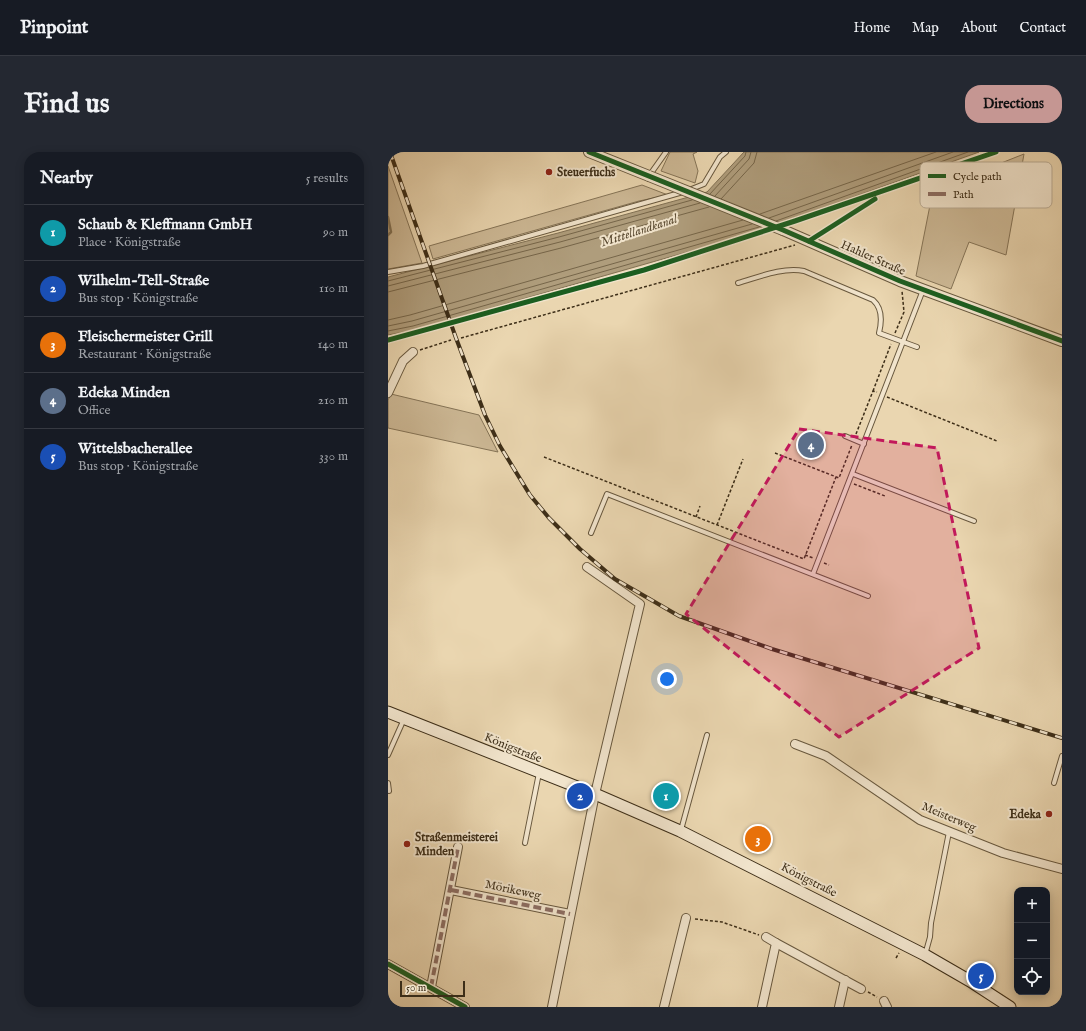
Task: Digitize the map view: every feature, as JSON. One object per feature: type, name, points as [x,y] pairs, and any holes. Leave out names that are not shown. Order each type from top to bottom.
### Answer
[{"type":"main road","name":"Königstraße","points":[[388,712],[595,794],[680,831],[925,955],[970,981],[1010,1007]]},
{"type":"street","name":"Hahler Straße","points":[[589,152],[783,230],[923,290],[1062,341]]},
{"type":"street","points":[[388,393],[403,361],[413,352]]},
{"type":"street","points":[[552,1007],[595,794],[640,604],[586,567]]},
{"type":"street","name":"Meisterweg","points":[[795,744],[826,756],[920,820],[1003,853],[1062,869]]},
{"type":"street","points":[[431,988],[451,890],[458,847]]},
{"type":"street","name":"Mörikeweg","points":[[451,890],[570,914]]},
{"type":"street","points":[[664,1007],[686,918]]},
{"type":"street","points":[[766,937],[861,989]]},
{"type":"street","points":[[762,1007],[776,943]]},
{"type":"street","points":[[388,964],[431,988],[455,1004],[466,1007]]},
{"type":"street","points":[[838,1007],[845,980]]},
{"type":"lane","points":[[649,176],[666,152]]},
{"type":"lane","points":[[388,272],[423,266],[669,196],[704,184],[720,157],[726,152]]},
{"type":"lane","points":[[738,283],[782,271],[794,269],[804,271],[873,300],[879,305],[881,317],[879,333],[917,347]]},
{"type":"lane","points":[[813,574],[850,482],[923,290]]},
{"type":"lane","points":[[845,436],[864,444]]},
{"type":"lane","points":[[853,474],[974,521]]},
{"type":"lane","points":[[591,533],[606,494],[868,596]]},
{"type":"lane","points":[[388,755],[404,719]]},
{"type":"lane","points":[[680,831],[707,735]]},
{"type":"lane","points":[[1054,783],[1062,756]]},
{"type":"lane","points":[[525,843],[539,772]]},
{"type":"lane","points":[[388,783],[389,791]]},
{"type":"lane","points":[[925,955],[930,937],[931,923],[949,831]]},
{"type":"path","points":[[461,338],[809,241]]},
{"type":"path","points":[[413,352],[451,340]]},
{"type":"path","points":[[839,478],[873,391],[997,442]]},
{"type":"path","points":[[775,454],[885,496]]},
{"type":"path","points":[[544,457],[804,559],[836,477]]},
{"type":"path","points":[[717,525],[743,459]]},
{"type":"path","points":[[696,517],[700,506]]},
{"type":"path","points":[[686,918],[722,922],[766,937]]},
{"type":"path","points":[[861,989],[886,1004]]},
{"type":"highlighted area","points":[[799,429],[937,448],[979,648],[839,737],[686,614]]},
{"type":"shaded area","points":[[670,152],[697,152],[693,154],[698,171],[695,183],[661,171]]},
{"type":"shaded area","points":[[1024,154],[1023,162],[1004,162]]},
{"type":"shaded area","points":[[388,166],[422,263],[388,269]]},
{"type":"shaded area","points":[[642,185],[668,195],[639,201],[433,259],[429,246]]},
{"type":"shaded area","points":[[929,208],[1014,208],[1006,255],[969,242],[951,289],[916,276]]},
{"type":"shaded area","points":[[391,394],[479,415],[498,452],[388,428],[388,400]]},
{"type":"water","name":"Mittellandkanal","points":[[744,152],[979,152],[951,162],[920,162],[920,173],[747,235],[414,330],[388,335],[388,277],[558,233],[707,192]]},
{"type":"waterway","points":[[388,217],[391,232],[388,235]]},
{"type":"railway","points":[[390,152],[485,415],[500,446],[530,495],[549,518],[580,549],[615,579],[679,616],[772,649],[1062,738]]},
{"type":"marked path","points":[[431,987],[458,847]]},
{"type":"marked path","points":[[451,890],[570,914]]},
{"type":"cycle path","points":[[589,152],[783,230],[900,281],[1062,341]]},
{"type":"cycle path","points":[[967,162],[996,152]]},
{"type":"cycle path","points":[[388,340],[644,270],[795,221],[920,178]]},
{"type":"cycle path","points":[[809,241],[875,199]]},
{"type":"cycle path","points":[[388,964],[465,1007]]},
{"type":"place","name":"Steuerfuchs","points":[[549,172]]},
{"type":"place","name":"Edeka Minden","points":[[811,445]]},
{"type":"place","name":"Wilhelm-Tell-Straße","points":[[580,796]]},
{"type":"place","name":"Schaub & Kleffmann GmbH","points":[[666,796]]},
{"type":"place","name":"Edeka","points":[[1049,814]]},
{"type":"place","name":"Fleischermeister Grill","points":[[758,839]]},
{"type":"place","name":"Straßenmeisterei Minden","points":[[407,844]]},
{"type":"place","name":"Wittelsbacherallee","points":[[981,976]]}]
